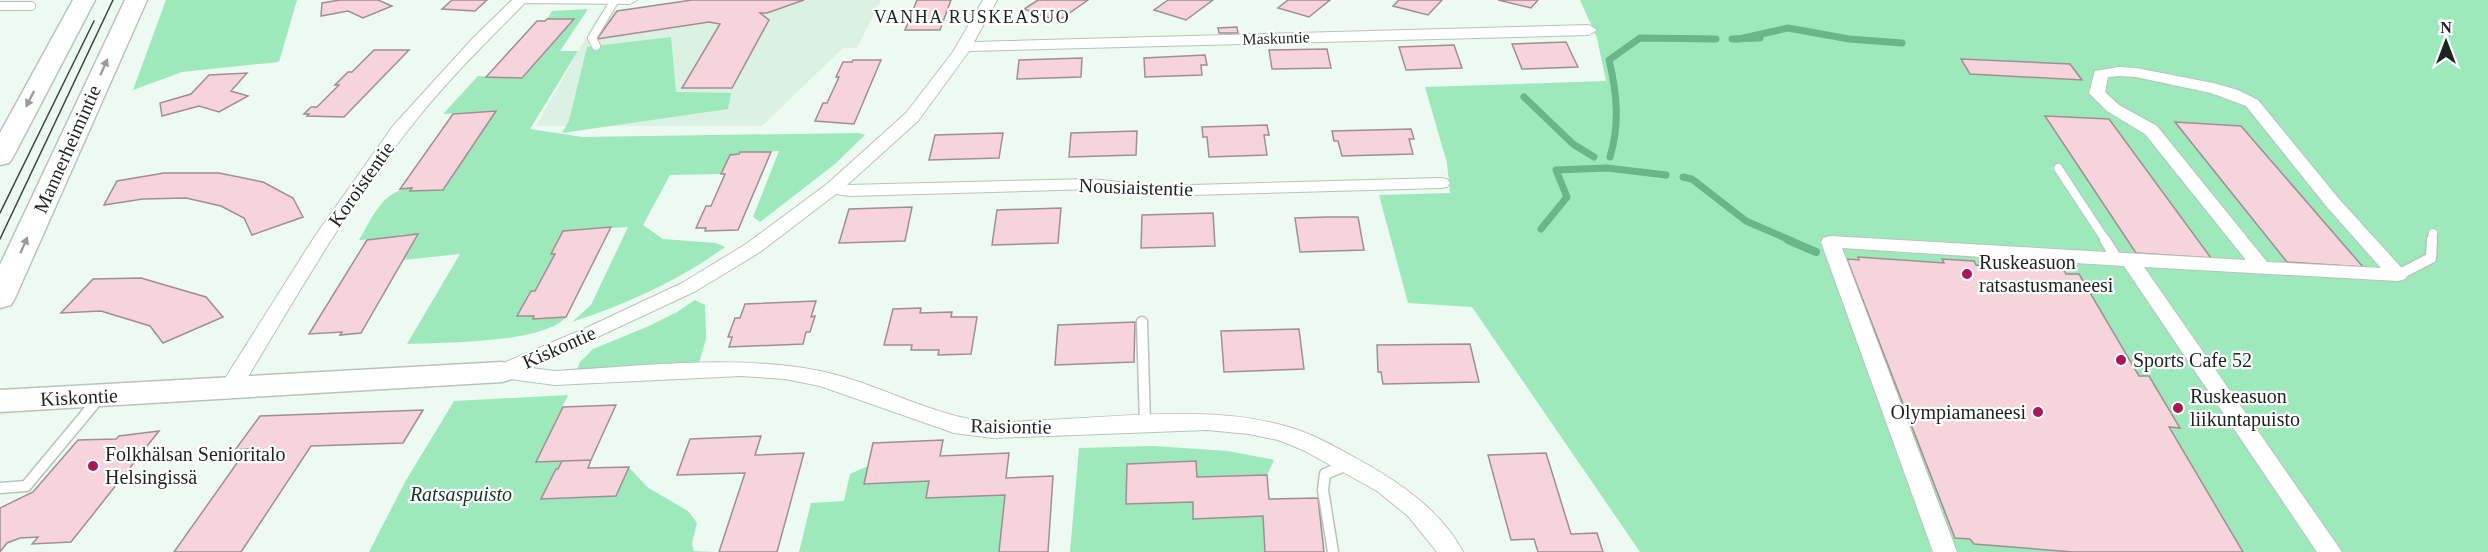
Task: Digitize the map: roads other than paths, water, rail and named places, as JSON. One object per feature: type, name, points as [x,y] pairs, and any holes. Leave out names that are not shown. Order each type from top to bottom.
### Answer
[{"type":"main road","points":[[0,158],[84,0]]},
{"type":"main road","name":"Mannerheimintie","points":[[0,298],[136,0]]},
{"type":"street","name":"Koroistentie","points":[[230,388],[324,236],[399,130],[478,41],[520,0]]},
{"type":"street","points":[[530,0],[620,0]]},
{"type":"street","name":"Kiskontie","points":[[0,401],[502,372],[593,333],[689,287],[753,248],[832,188],[912,117],[963,47],[990,0]]},
{"type":"street","name":"Maskuntie","points":[[963,47],[1589,30]]},
{"type":"street","points":[[2261,267],[2151,130],[2113,108],[2097,93],[2101,74],[2111,71],[2136,72],[2210,86],[2235,93],[2252,103],[2334,203],[2398,275]]},
{"type":"street","name":"Nousiaistentie","points":[[832,188],[850,191],[1092,184],[1155,190],[1440,183]]},
{"type":"street","points":[[1945,552],[1830,242],[2398,275]]},
{"type":"street","points":[[2123,259],[2330,552]]},
{"type":"street","name":"Raisiontie","points":[[502,372],[555,378],[741,369],[785,372],[823,379],[954,425],[993,430],[1207,422],[1249,426],[1299,439],[1385,485],[1416,510],[1451,552]]},
{"type":"lane","points":[[596,46],[592,38],[620,0]]},
{"type":"lane","points":[[0,6],[31,6]]},
{"type":"lane","points":[[2058,168],[2123,259]]},
{"type":"lane","points":[[2398,275],[2431,258],[2433,232]]},
{"type":"lane","points":[[1142,322],[1145,424]]},
{"type":"lane","points":[[0,488],[26,486],[101,395]]},
{"type":"lane","points":[[1333,552],[1323,490],[1325,474],[1349,464]]},
{"type":"waterway","points":[[1740,39],[1788,28],[1849,39],[1902,43]]},
{"type":"waterway","points":[[1610,157],[1615,133],[1616,109],[1609,60],[1640,38],[1716,39]]},
{"type":"waterway","points":[[1740,39],[1760,38]]},
{"type":"waterway","points":[[1732,39],[1740,39]]},
{"type":"waterway","points":[[1524,97],[1573,144],[1594,157]]},
{"type":"waterway","points":[[1541,229],[1567,197],[1556,170],[1607,168],[1666,175]]},
{"type":"waterway","points":[[1683,177],[1692,179],[1746,221],[1792,241]]},
{"type":"waterway","points":[[1788,240],[1816,252]]},
{"type":"tram line","points":[[0,239],[113,0]]},
{"type":"tram line","points":[[0,213],[94,21]]},
{"type":"place","name":"Ruskeasuon ratsastusmaneesi","points":[[1967,274]]},
{"type":"place","name":"Sports Cafe 52","points":[[2121,360]]},
{"type":"place","name":"Ruskeasuon liikuntapuisto","points":[[2178,408]]},
{"type":"place","name":"Olympiamaneesi","points":[[2038,412]]},
{"type":"place","name":"Folkhälsan Senioritalo Helsingissä","points":[[93,466]]},
{"type":"district","name":"VANHA RUSKEASUO","points":[[972,17]]},
{"type":"park label","name":"Ratsaspuisto","points":[[461,494]]}]
